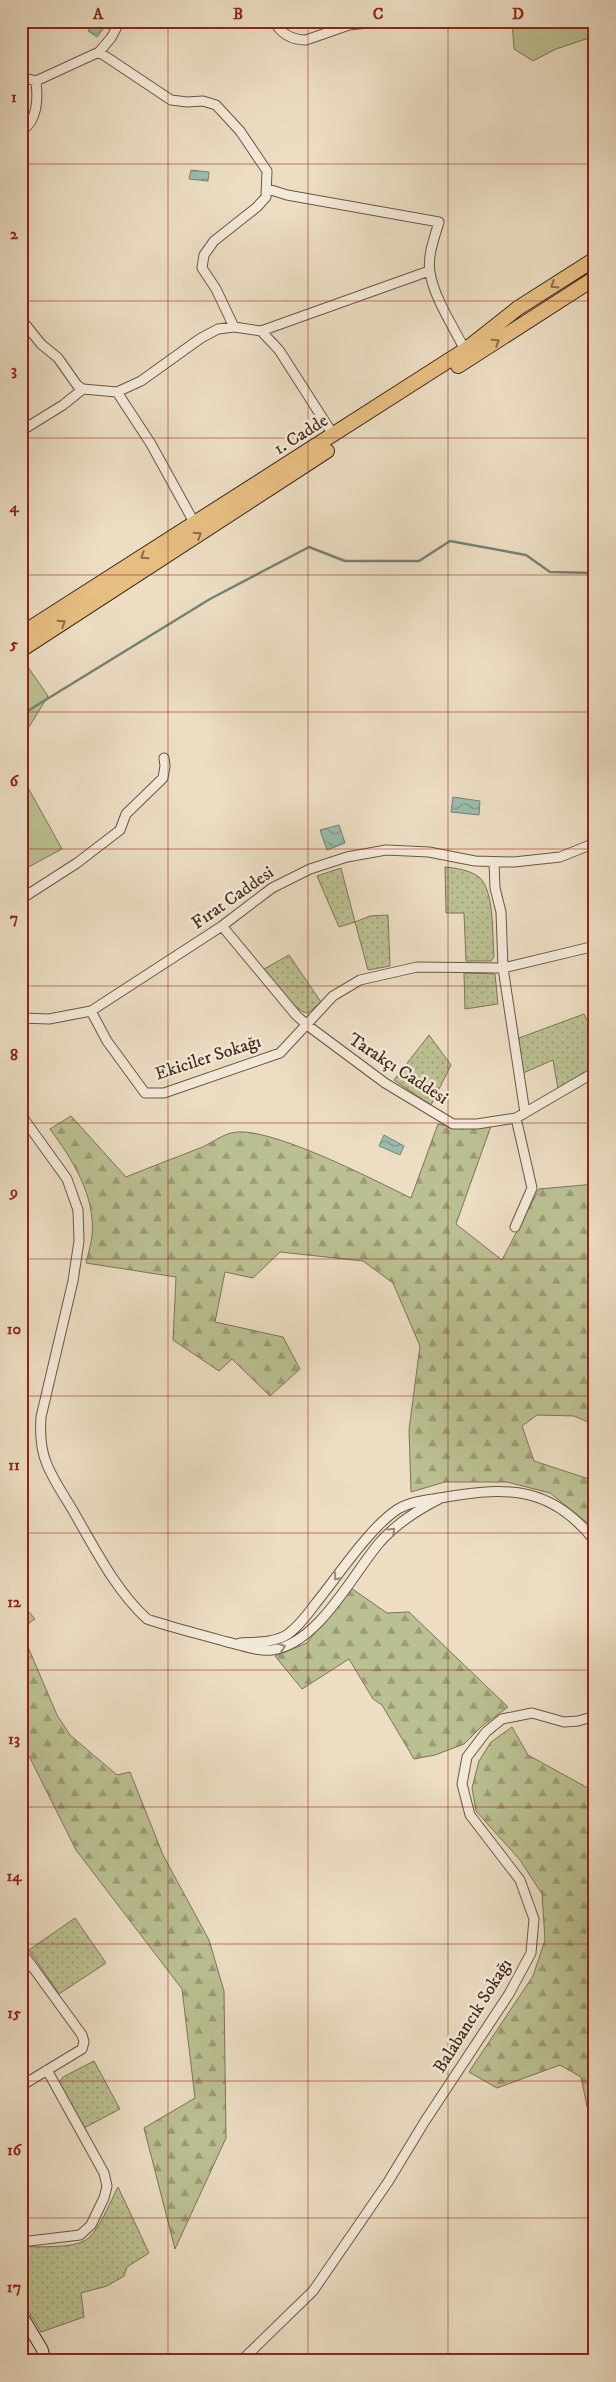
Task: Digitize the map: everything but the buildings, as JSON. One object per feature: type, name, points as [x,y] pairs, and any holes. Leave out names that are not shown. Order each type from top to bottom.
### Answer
[{"type":"main road","name":"1. Cadde","points":[[21,634],[334,436],[465,350],[518,308],[595,259]]},
{"type":"main road","name":"1. Cadde","points":[[21,650],[595,278]]},
{"type":"street","points":[[21,77],[36,81],[98,52],[111,38],[120,21]]},
{"type":"street","points":[[274,21],[285,34],[299,40],[306,40],[349,24],[387,21]]},
{"type":"street","points":[[98,52],[170,100],[203,101],[216,105],[240,131],[267,171],[268,189],[266,197],[257,207],[214,241],[204,255],[202,268],[216,289],[234,327]]},
{"type":"street","points":[[21,131],[26,128],[34,115],[38,98],[36,81]]},
{"type":"street","points":[[268,189],[288,195],[439,222],[433,241],[429,271],[439,298],[465,350]]},
{"type":"street","points":[[21,318],[41,344],[58,358],[77,386],[83,389],[117,392],[141,381],[201,338],[218,329],[234,327],[261,331],[429,271]]},
{"type":"street","points":[[261,331],[279,350],[334,436]]},
{"type":"street","points":[[21,430],[63,405],[83,389]]},
{"type":"street","points":[[117,392],[151,444],[195,524]]},
{"type":"street","points":[[21,899],[77,863],[120,830],[126,814],[163,778],[164,758]]},
{"type":"street","name":"Fırat Caddesi","points":[[21,1018],[49,1019],[91,1011],[222,926],[272,888],[310,869],[347,857],[386,850],[429,852],[476,862],[514,862],[560,857],[595,843]]},
{"type":"street","points":[[494,862],[495,888],[501,912],[503,968],[525,1113]]},
{"type":"street","name":"Tarakçı Caddesi","points":[[222,926],[296,1015],[307,1025],[385,1082],[453,1124],[477,1124],[516,1118],[595,1072]]},
{"type":"street","points":[[307,1025],[333,996],[360,980],[417,967],[503,968],[595,946]]},
{"type":"street","name":"Ekiciler Sokağı","points":[[91,1011],[108,1041],[145,1092],[164,1094],[280,1053],[307,1025]]},
{"type":"street","points":[[21,1115],[67,1179],[78,1210],[79,1241],[73,1281],[41,1417],[40,1440],[46,1462],[89,1538],[137,1610],[147,1619],[252,1649],[272,1650],[288,1645],[310,1632],[352,1581],[380,1542],[406,1517],[441,1498]]},
{"type":"street","points":[[515,1227],[532,1188],[516,1118]]},
{"type":"street","points":[[235,1644],[272,1640],[288,1634],[305,1617],[368,1538],[398,1509],[426,1499],[505,1490],[538,1496],[560,1508],[584,1528],[595,1542]]},
{"type":"street","name":"Balabancık Sokağı","points":[[241,2361],[313,2291],[388,2182],[509,1994],[531,1953],[534,1919],[520,1880],[470,1815],[462,1784],[467,1757],[486,1732],[502,1719],[532,1713],[564,1722],[578,1721],[595,1716]]},
{"type":"street","points":[[21,1951],[82,2034],[84,2042],[82,2049],[21,2086]]},
{"type":"street","points":[[21,2242],[80,2235],[91,2225],[104,2198],[107,2186],[104,2173],[47,2070]]},
{"type":"street","points":[[21,2314],[42,2349],[45,2361]]},
{"type":"green space","points":[[512,21],[595,21],[595,36],[556,49],[533,61],[514,49]]},
{"type":"green space","points":[[21,657],[48,696],[21,740]]},
{"type":"green space","points":[[21,775],[62,849],[21,871]]},
{"type":"green space","points":[[445,867],[471,873],[479,877],[484,884],[488,893],[492,915],[494,957],[491,961],[466,961],[464,913],[446,913]]},
{"type":"green space","points":[[341,868],[355,922],[339,927],[317,876]]},
{"type":"green space","points":[[388,915],[390,966],[368,970],[355,922],[370,916]]},
{"type":"green space","points":[[289,955],[321,1002],[308,1013],[297,1008],[284,995],[264,969]]},
{"type":"green space","points":[[464,973],[495,974],[498,1004],[465,1009]]},
{"type":"green space","points":[[584,1014],[595,1037],[595,1067],[558,1089],[553,1060],[521,1074],[519,1038]]},
{"type":"green space","points":[[429,1035],[451,1065],[431,1105],[394,1080]]},
{"type":"green space","points":[[71,1116],[126,1177],[200,1148],[227,1134],[247,1132],[269,1137],[321,1155],[411,1198],[438,1124],[462,1129],[491,1126],[456,1224],[502,1260],[539,1189],[595,1184],[595,1413],[588,1422],[574,1416],[537,1415],[522,1426],[534,1461],[595,1481],[595,1529],[550,1493],[507,1482],[445,1482],[411,1492],[409,1430],[420,1346],[393,1283],[363,1261],[280,1252],[253,1278],[225,1272],[215,1322],[283,1337],[300,1369],[270,1396],[232,1359],[219,1371],[173,1340],[176,1277],[86,1263],[92,1236],[92,1221],[86,1192],[74,1165],[50,1129]]},
{"type":"green space","points":[[351,1588],[387,1613],[409,1612],[508,1707],[482,1726],[464,1744],[435,1755],[414,1759],[382,1705],[373,1699],[349,1659],[302,1689],[275,1656],[307,1643]]},
{"type":"green space","points":[[21,1603],[35,1619],[29,1623],[25,1640],[57,1715],[70,1735],[117,1775],[130,1772],[163,1855],[209,1940],[224,1991],[226,2138],[175,2249],[144,2128],[195,2098],[182,1989],[76,1850],[24,1746],[21,1736]]},
{"type":"green space","points":[[512,1727],[528,1755],[595,1792],[595,2113],[588,2111],[581,2077],[560,2065],[497,2088],[469,2072],[533,1976],[545,1940],[542,1894],[520,1860],[476,1811],[472,1788],[479,1761],[491,1742]]},
{"type":"green space","points":[[75,1918],[106,1963],[59,1994],[29,1950]]},
{"type":"green space","points":[[94,2061],[120,2109],[82,2129],[59,2083],[63,2077]]},
{"type":"green space","points":[[118,2187],[149,2253],[127,2267],[124,2276],[107,2286],[81,2293],[84,2317],[41,2332],[21,2299],[21,2247],[64,2246],[86,2240],[100,2224]]},
{"type":"water","points":[[96,21],[109,21],[97,37],[88,31]]},
{"type":"water","points":[[191,170],[209,172],[208,181],[189,179]]},
{"type":"water","points":[[453,797],[480,801],[479,815],[451,812]]},
{"type":"water","points":[[339,825],[345,843],[327,850],[320,830]]},
{"type":"water","points":[[384,1135],[404,1146],[400,1155],[379,1146]]},
{"type":"waterway","points":[[21,715],[210,599],[309,547],[345,561],[419,561],[450,541],[526,555],[550,572],[595,573]]}]
